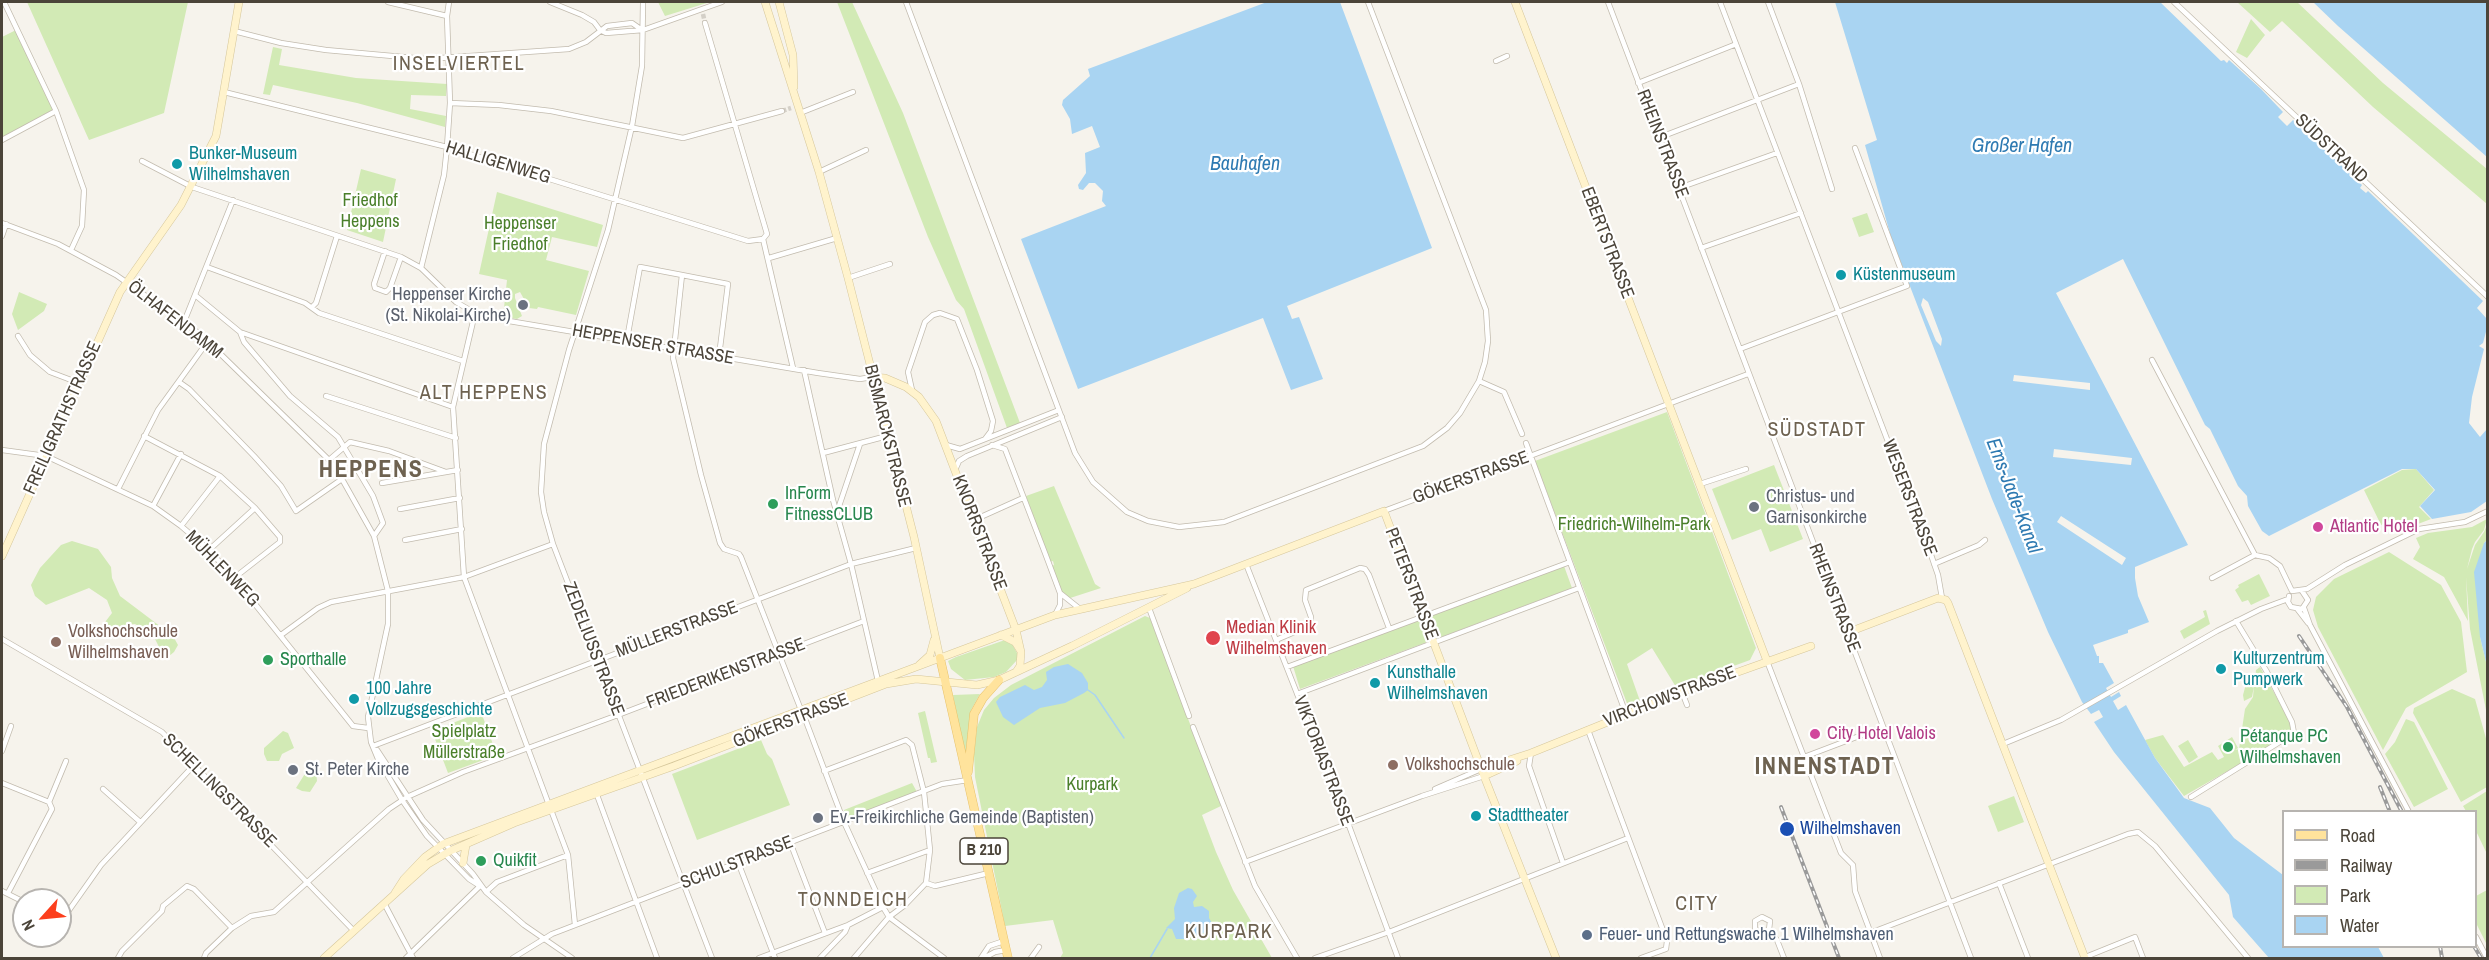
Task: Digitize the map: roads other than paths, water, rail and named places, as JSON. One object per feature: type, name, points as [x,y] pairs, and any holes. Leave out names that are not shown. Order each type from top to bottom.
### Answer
[{"type":"main road","name":"FREILIGRATHSTRASSE","points":[[2,556],[126,282],[169,224],[192,187],[216,136],[239,2]]},
{"type":"main road","name":"BISMARCKSTRASSE","points":[[765,2],[795,96]]},
{"type":"main road","name":"BISMARCKSTRASSE","points":[[779,2],[793,55],[796,109],[819,172],[848,278],[916,548],[934,638],[1007,954]]},
{"type":"main road","name":"EBERTSTRASSE","points":[[1515,2],[1735,571],[1767,661]]},
{"type":"main road","name":"HEPPENSER STRASSE","points":[[872,377],[893,381],[916,394]]},
{"type":"main road","name":"KNORRSTRASSE","points":[[916,394],[936,421],[1016,630],[1021,652]]},
{"type":"main road","name":"GÖKERSTRASSE","points":[[802,713],[905,679],[977,685],[999,680],[1194,584],[1384,511]]},
{"type":"main road","name":"PETERSTRASSE","points":[[1384,511],[1482,772],[1557,958]]},
{"type":"main road","name":"GÖKERSTRASSE","points":[[324,958],[386,904],[413,870],[440,846],[642,774],[802,713],[878,681],[1055,615],[1194,584]]},
{"type":"main road","points":[[1849,632],[1942,598]]},
{"type":"main road","name":"WESERSTRASSE","points":[[1942,598],[1951,608],[2084,958]]},
{"type":"main road","points":[[1001,635],[1015,642],[1021,652],[1020,666],[1014,674]]},
{"type":"main road","points":[[918,666],[930,656],[934,638]]},
{"type":"main road","name":"VIRCHOWSTRASSE","points":[[1482,772],[1682,692],[1810,646]]},
{"type":"main road","name":"BISMARCKSTRASSE","points":[[968,780],[974,714],[985,695],[999,680]]},
{"type":"main road","name":"GÖKERSTRASSE","points":[[395,893],[428,864],[447,852],[550,807],[597,795],[642,774]]},
{"type":"main road","points":[[463,863],[466,845]]},
{"type":"street","points":[[4,2],[56,111],[84,190],[82,226],[71,250]]},
{"type":"street","points":[[388,2],[447,16]]},
{"type":"street","points":[[421,268],[444,175],[447,147],[450,103],[447,16],[449,2]]},
{"type":"street","points":[[550,2],[573,10],[594,22],[600,30]]},
{"type":"street","points":[[573,10],[574,2]]},
{"type":"street","name":"ZEDELIUSSTRASSE","points":[[643,2],[642,66],[632,126],[616,199],[544,444],[541,492],[544,512],[554,544],[712,958]]},
{"type":"street","points":[[234,31],[281,43],[326,50],[397,57],[449,58],[570,49],[586,42],[607,26],[632,24],[643,30],[702,11],[722,2]]},
{"type":"street","points":[[906,2],[1075,453],[1093,482],[1127,512],[1163,525],[1195,526],[1224,522],[1423,446],[1447,428],[1460,413],[1479,381],[1485,363],[1488,341],[1486,310],[1368,2]]},
{"type":"street","name":"RHEINSTRASSE","points":[[1608,2],[1971,958]]},
{"type":"street","name":"WESERSTRASSE","points":[[1720,2],[1734,45],[1801,213],[1934,564],[1942,598]]},
{"type":"street","points":[[1768,2],[1799,84],[1832,189]]},
{"type":"street","name":"SÜDSTRAND","points":[[2174,2],[2487,297]]},
{"type":"street","points":[[705,23],[735,123],[765,237],[793,368]]},
{"type":"street","points":[[1638,83],[1734,45]]},
{"type":"street","points":[[1496,61],[1507,57]]},
{"type":"street","points":[[1658,138],[1799,84]]},
{"type":"street","name":"HALLIGENWEG","points":[[224,92],[447,147],[748,241],[765,237]]},
{"type":"street","points":[[796,109],[853,92]]},
{"type":"street","points":[[450,103],[551,111],[684,138],[782,111]]},
{"type":"street","points":[[2,140],[56,111]]},
{"type":"street","points":[[1740,349],[1907,286],[1856,147]]},
{"type":"street","points":[[819,172],[866,150]]},
{"type":"street","points":[[1679,188],[1777,153]]},
{"type":"street","name":"HEPPENSER STRASSE","points":[[142,162],[192,187],[401,257],[421,268],[456,302],[475,313],[804,370],[860,379],[872,377]]},
{"type":"street","points":[[184,322],[233,200]]},
{"type":"street","points":[[1701,248],[1801,213]]},
{"type":"street","name":"ÖLHAFENDAMM","points":[[2,236],[4,223],[71,250],[126,282],[208,341],[329,460],[342,478],[374,536],[381,554],[388,591],[388,624],[368,728]]},
{"type":"street","points":[[312,307],[316,303],[337,236]]},
{"type":"street","points":[[769,258],[837,238]]},
{"type":"street","points":[[385,251],[374,284],[375,288],[386,292],[390,288],[401,257]]},
{"type":"street","points":[[848,278],[890,264]]},
{"type":"street","points":[[207,267],[305,303],[319,313],[464,361]]},
{"type":"street","points":[[627,339],[640,267],[728,284],[719,356]]},
{"type":"street","points":[[682,275],[673,358],[720,543],[728,552],[739,554],[741,557],[844,822],[883,907],[890,917],[944,958]]},
{"type":"street","points":[[195,295],[240,332],[453,407]]},
{"type":"street","points":[[475,313],[453,407],[464,577],[567,855],[575,924]]},
{"type":"street","points":[[916,394],[909,372],[925,322],[933,315],[940,313],[955,318],[961,326],[993,421],[991,431],[985,439]]},
{"type":"street","points":[[240,332],[244,342],[290,396],[338,437],[374,496],[383,523],[374,536]]},
{"type":"street","points":[[18,336],[30,355],[50,372],[79,383]]},
{"type":"street","points":[[118,489],[158,410],[208,341]]},
{"type":"street","points":[[2152,360],[2255,555]]},
{"type":"street","points":[[804,370],[836,516],[851,564],[878,681]]},
{"type":"street","name":"GÖKERSTRASSE","points":[[1384,511],[1748,374]]},
{"type":"street","points":[[1479,381],[1500,388],[1504,392],[1522,434]]},
{"type":"street","points":[[179,382],[189,389],[254,456],[281,486],[296,511],[342,478]]},
{"type":"street","points":[[326,396],[456,438]]},
{"type":"street","points":[[945,445],[960,449],[1059,410]]},
{"type":"street","points":[[955,470],[959,461],[967,456],[1062,417]]},
{"type":"street","points":[[1019,426],[1022,433]]},
{"type":"street","points":[[144,436],[220,476],[255,508],[280,537],[280,542],[234,578]]},
{"type":"street","points":[[823,453],[886,436]]},
{"type":"street","points":[[329,460],[350,442],[389,451],[446,472]]},
{"type":"street","points":[[1526,443],[1626,714]]},
{"type":"street","points":[[836,516],[860,444]]},
{"type":"street","points":[[992,445],[1005,449],[1060,593],[1060,605],[1055,615]]},
{"type":"street","name":"MÜHLENWEG","points":[[2,450],[46,456],[153,506],[181,526],[209,550],[234,578],[353,726],[368,728]]},
{"type":"street","points":[[153,506],[181,454]]},
{"type":"street","points":[[1700,484],[1746,469]]},
{"type":"street","points":[[382,483],[458,470]]},
{"type":"street","points":[[181,526],[220,476]]},
{"type":"street","points":[[400,509],[460,498]]},
{"type":"street","points":[[974,520],[1023,498]]},
{"type":"street","points":[[209,550],[255,508]]},
{"type":"street","points":[[2292,591],[2302,591],[2344,565],[2419,529],[2465,522],[2487,511]]},
{"type":"street","points":[[405,540],[462,529]]},
{"type":"street","points":[[1934,564],[1979,545],[1984,540]]},
{"type":"street","points":[[281,635],[318,608],[331,602],[464,577],[554,544]]},
{"type":"street","name":"MÜLLERSTRASSE","points":[[373,746],[851,564],[916,548]]},
{"type":"street","points":[[2212,578],[2255,555],[2275,561],[2280,566],[2292,591]]},
{"type":"street","points":[[1287,667],[1570,562]]},
{"type":"street","name":"VIKTORIASTRASSE","points":[[1246,564],[1348,823],[1398,958]]},
{"type":"street","points":[[1276,640],[1311,625],[1311,617],[1305,600],[1306,590],[1360,568],[1365,569],[1369,575],[1389,628]]},
{"type":"street","points":[[2307,596],[2317,583]]},
{"type":"street","points":[[1297,694],[1579,588]]},
{"type":"street","points":[[2289,605],[2288,598],[2292,591]]},
{"type":"street","points":[[2298,610],[2304,608],[2308,602],[2307,596],[2302,591]]},
{"type":"street","points":[[1060,593],[1080,609]]},
{"type":"street","points":[[2003,744],[2061,720],[2236,621],[2288,598]]},
{"type":"street","points":[[2271,605],[2289,605],[2298,610],[2310,625]]},
{"type":"street","points":[[1149,608],[1190,716]]},
{"type":"street","points":[[2304,608],[2310,625],[2408,810]]},
{"type":"street","name":"FRIEDERIKENSTRASSE","points":[[204,958],[206,953],[232,928],[251,916],[274,912],[404,798],[463,772],[864,621]]},
{"type":"street","points":[[2191,797],[2294,733],[2292,722],[2267,672],[2236,621]]},
{"type":"street","points":[[1280,647],[1292,634]]},
{"type":"street","name":"SCHELLINGSTRASSE","points":[[2,639],[162,732],[354,932]]},
{"type":"street","name":"EBERTSTRASSE","points":[[1767,661],[1841,853],[1853,865],[1855,891],[1880,958]]},
{"type":"street","points":[[1682,692],[1687,705]]},
{"type":"street","points":[[2,750],[11,726]]},
{"type":"street","points":[[1193,727],[1255,886],[1297,958]]},
{"type":"street","points":[[1804,757],[1883,727]]},
{"type":"street","points":[[368,728],[378,759],[440,846],[463,863],[486,892],[544,940],[572,958]]},
{"type":"street","points":[[1588,730],[1667,940],[1667,947],[1641,958]]},
{"type":"street","points":[[825,771],[906,740],[910,741],[924,792],[930,850],[926,883],[890,917],[854,958]]},
{"type":"street","points":[[1531,753],[1529,766],[1563,863]]},
{"type":"street","points":[[49,802],[66,761]]},
{"type":"street","points":[[72,906],[101,865],[139,821],[194,765]]},
{"type":"street","name":"VIRCHOWSTRASSE","points":[[1245,862],[1482,772]]},
{"type":"street","name":"SCHULSTRASSE","points":[[513,958],[552,933],[575,924],[942,784],[968,780]]},
{"type":"street","points":[[2,783],[49,802],[52,809],[9,893]]},
{"type":"street","points":[[103,789],[139,821]]},
{"type":"street","points":[[597,795],[657,958]]},
{"type":"street","points":[[1870,933],[2138,832],[2155,846],[2248,958]]},
{"type":"street","points":[[1315,958],[1389,932],[1628,838]]},
{"type":"street","points":[[790,842],[825,933]]},
{"type":"street","points":[[867,873],[930,850]]},
{"type":"street","points":[[447,852],[469,879],[480,886]]},
{"type":"street","points":[[486,892],[497,882],[567,855]]},
{"type":"street","points":[[738,862],[774,956]]},
{"type":"street","points":[[926,883],[935,886],[989,873]]},
{"type":"street","points":[[1999,883],[2028,958]]},
{"type":"street","points":[[118,958],[122,951],[162,911],[163,906],[187,886],[194,889],[232,928]]},
{"type":"street","points":[[406,958],[412,956],[480,886]]},
{"type":"street","points":[[2,891],[12,895]]},
{"type":"street","points":[[386,904],[412,956]]},
{"type":"street","points":[[759,958],[774,956],[848,925],[883,907]]},
{"type":"street","points":[[820,958],[845,932],[848,925]]},
{"type":"street","points":[[1769,930],[1777,940],[1784,958]]},
{"type":"street","points":[[2084,958],[2135,938],[2143,958]]},
{"type":"street","points":[[2477,940],[2487,958]]},
{"type":"street","points":[[983,958],[989,946],[1004,941]]},
{"type":"street","points":[[1031,958],[1039,947]]},
{"type":"street","points":[[983,958],[995,952],[1007,954]]},
{"type":"water","name":"Bauhafen","points":[[1267,2],[1340,2],[1432,248],[1287,306],[1292,319],[1299,317],[1323,379],[1291,390],[1263,318],[1078,389],[1021,239],[1106,206],[1102,201],[1103,191],[1095,183],[1089,183],[1083,190],[1079,189],[1078,185],[1086,173],[1085,153],[1100,147],[1092,126],[1072,134],[1070,119],[1062,105],[1063,100],[1090,76],[1088,69]]},
{"type":"water","name":"Großer Hafen","points":[[1835,2],[2160,2],[2221,61],[2224,60],[2227,63],[2229,60],[2261,89],[2283,112],[2278,117],[2287,126],[2293,120],[2362,185],[2360,188],[2366,193],[2368,191],[2483,301],[2477,308],[2487,319],[2487,328],[2483,343],[2479,346],[2484,349],[2472,397],[2469,423],[2480,437],[2487,429],[2487,501],[2471,512],[2432,519],[2420,506],[2435,490],[2416,469],[2402,469],[2269,536],[2262,531],[2248,506],[2247,496],[2238,486],[2210,429],[2205,425],[2123,259],[2056,293],[2188,545],[2135,567],[2138,596],[2149,622],[2128,630],[2128,633],[2093,645],[2099,656],[2099,663],[2103,663],[2114,683],[2106,688],[2111,697],[2119,692],[2121,696],[2113,701],[2118,710],[2126,705],[2155,758],[2184,798],[2210,808],[2234,838],[2282,874],[2282,948],[2379,948],[2384,958],[2269,958],[2233,917],[2229,895],[2114,752],[2094,722],[2103,717],[2099,710],[2091,714],[2082,702],[2048,632],[1992,499],[1891,237],[1865,145],[1877,140]],"holes":[[[1923,298],[1928,302],[1942,339],[1941,346],[1936,341],[1921,305]],[[2014,375],[2090,383],[2090,390],[2013,381]],[[2054,449],[2132,458],[2131,465],[2053,457]],[[2061,516],[2126,558],[2122,565],[2057,522]]]},
{"type":"water","points":[[2313,2],[2487,2],[2487,157],[2338,26]]},
{"type":"water","points":[[2487,540],[2487,666],[2480,637],[2474,572]]},
{"type":"water","points":[[1068,664],[1082,673],[1088,683],[1088,690],[1065,703],[1040,708],[1014,725],[1003,717],[996,702],[1000,697],[1025,685],[1034,690],[1042,687],[1047,680],[1046,672],[1054,667]]},
{"type":"water","points":[[1188,888],[1192,889],[1197,896],[1193,902],[1194,907],[1202,906],[1209,911],[1209,918],[1214,927],[1198,936],[1190,935],[1185,939],[1176,939],[1172,929],[1166,928],[1175,919],[1174,908],[1179,893]]},
{"type":"waterway","points":[[1088,690],[1095,695],[1124,738]]},
{"type":"waterway","points":[[1150,958],[1167,929]]},
{"type":"tunnel","points":[[703,14],[705,23]]},
{"type":"tunnel","points":[[782,111],[791,108]]},
{"type":"railway","points":[[2299,636],[2347,707],[2401,810]]},
{"type":"railway","points":[[2380,787],[2389,810]]},
{"type":"railway","points":[[1781,807],[1839,958]]},
{"type":"railway","points":[[2440,948],[2442,958]]},
{"type":"railway","points":[[2475,948],[2481,958]]},
{"type":"place","name":"Bunker-Museum Wilhelmshaven","points":[[177,164]]},
{"type":"place","name":"Küstenmuseum","points":[[1841,275]]},
{"type":"place","name":"Heppenser Kirche (St. Nikolai-Kirche)","points":[[523,305]]},
{"type":"place","name":"InForm FitnessCLUB","points":[[773,504]]},
{"type":"place","name":"Christus- und Garnisonkirche","points":[[1754,507]]},
{"type":"place","name":"Atlantic Hotel","points":[[2318,527]]},
{"type":"place","name":"Median Klinik Wilhelmshaven","points":[[1213,638]]},
{"type":"place","name":"Volkshochschule Wilhelmshaven","points":[[56,642]]},
{"type":"place","name":"Sporthalle","points":[[268,660]]},
{"type":"place","name":"Kulturzentrum Pumpwerk","points":[[2221,669]]},
{"type":"place","name":"Kunsthalle Wilhelmshaven","points":[[1375,683]]},
{"type":"place","name":"100 Jahre Vollzugsgeschichte","points":[[354,699]]},
{"type":"place","name":"City Hotel Valois","points":[[1815,734]]},
{"type":"place","name":"Pétanque PC Wilhelmshaven","points":[[2228,747]]},
{"type":"place","name":"Volkshochschule","points":[[1393,765]]},
{"type":"place","name":"St. Peter Kirche","points":[[293,770]]},
{"type":"place","name":"Stadttheater","points":[[1476,816]]},
{"type":"place","name":"Ev.-Freikirchliche Gemeinde (Baptisten)","points":[[818,818]]},
{"type":"place","name":"Wilhelmshaven","points":[[1787,829]]},
{"type":"place","name":"Quikfit","points":[[481,861]]},
{"type":"place","name":"Feuer- und Rettungswache 1 Wilhelmshaven","points":[[1587,935]]},
{"type":"district","name":"INSELVIERTEL","points":[[459,65]]},
{"type":"district","name":"ALT HEPPENS","points":[[484,394]]},
{"type":"district","name":"SÜDSTADT","points":[[1817,431]]},
{"type":"district","name":"HEPPENS","points":[[371,471]]},
{"type":"district","name":"INNENSTADT","points":[[1825,768]]},
{"type":"district","name":"TONNDEICH","points":[[853,901]]},
{"type":"district","name":"CITY","points":[[1697,905]]},
{"type":"district","name":"KURPARK","points":[[1229,933]]},
{"type":"park label","name":"Friedhof Heppens","points":[[370,211]]},
{"type":"park label","name":"Heppenser Friedhof","points":[[520,234]]},
{"type":"park label","name":"Friedrich-Wilhelm-Park","points":[[1634,525]]},
{"type":"park label","name":"Spielplatz Müllerstraße","points":[[464,742]]},
{"type":"park label","name":"Kurpark","points":[[1092,785]]},
{"type":"water label","name":"Ems-Jade-Kanal","points":[[2013,496]]}]
